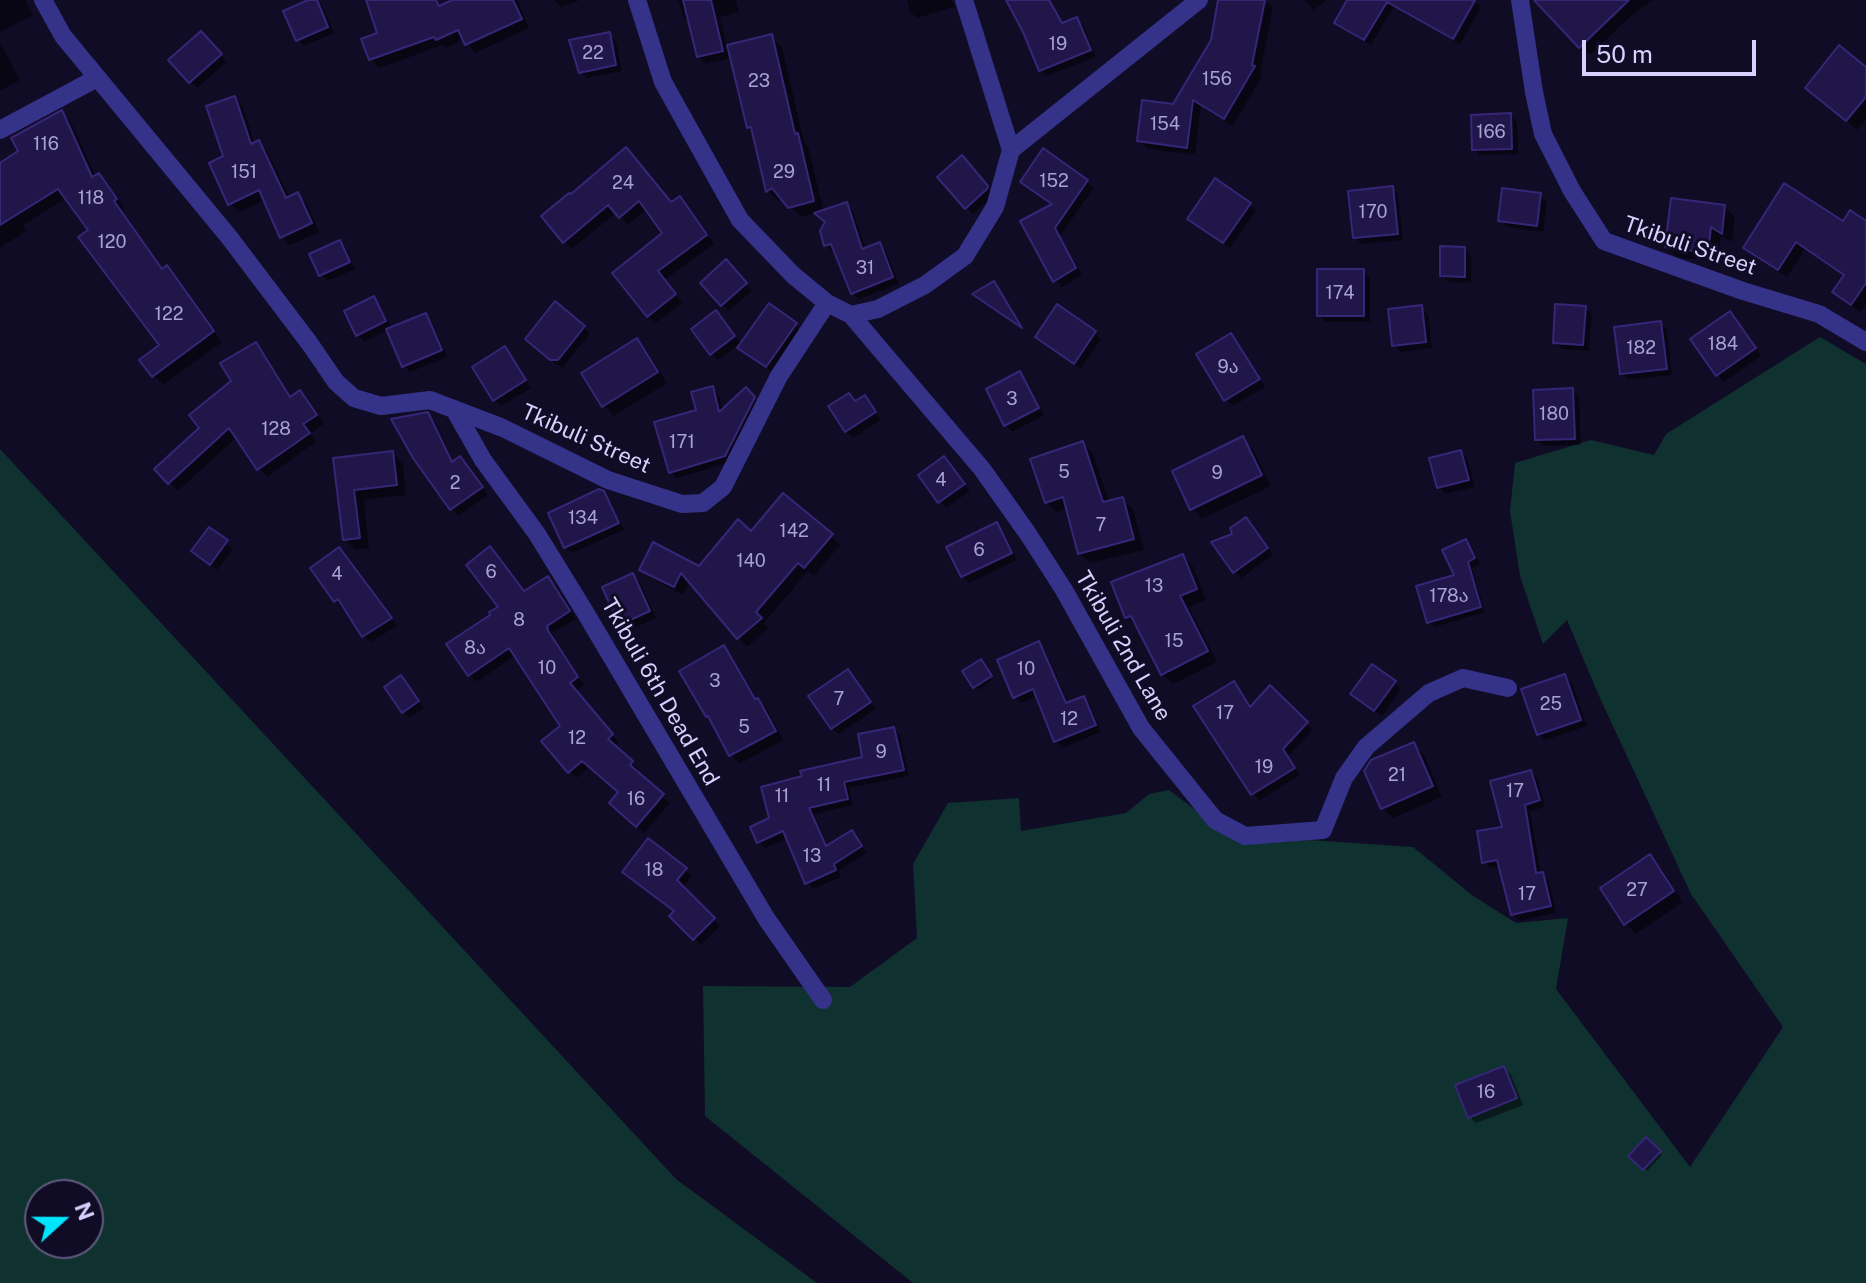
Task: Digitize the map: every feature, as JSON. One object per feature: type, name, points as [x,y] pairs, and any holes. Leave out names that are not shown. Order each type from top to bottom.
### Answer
[{"type":"street","name":"Tkibuli Street","points":[[43,0],[63,36],[229,237],[336,382],[354,398],[381,406],[430,400],[503,428],[608,480],[682,504],[703,503],[723,487],[779,376],[827,303]]},
{"type":"street","points":[[637,0],[663,82],[740,220],[793,275],[827,303],[851,315],[878,309],[925,285],[965,256],[995,207],[1011,150],[964,0]]},
{"type":"street","points":[[1011,150],[1199,0]]},
{"type":"street","name":"Tkibuli Street","points":[[1520,0],[1543,134],[1572,191],[1604,241],[1743,291],[1819,314],[1866,342]]},
{"type":"street","points":[[0,130],[97,78]]},
{"type":"street","name":"Tkibuli 2nd Lane","points":[[851,315],[982,469],[1064,590],[1141,728],[1215,820],[1245,836],[1323,830],[1344,778],[1366,747],[1429,693],[1463,678],[1508,688]]},
{"type":"street","name":"Tkibuli 6th Dead End","points":[[454,409],[483,460],[537,534],[585,612],[766,918],[823,1000]]},
{"type":"green space","points":[[1820,337],[1866,364],[1866,1283],[913,1283],[705,1116],[703,986],[850,987],[917,938],[913,864],[948,803],[1019,798],[1021,831],[1126,813],[1149,794],[1169,790],[1240,844],[1309,840],[1413,847],[1472,895],[1516,923],[1568,918],[1556,989],[1690,1167],[1783,1027],[1691,894],[1567,620],[1543,644],[1520,576],[1510,511],[1515,463],[1591,440],[1654,455],[1666,434]]},
{"type":"green space","points":[[0,449],[676,1179],[817,1283],[0,1283]]},
{"type":"building","points":[[308,0],[317,0],[328,27],[296,41],[283,11]]},
{"type":"building","points":[[366,0],[436,0],[439,6],[452,0],[513,0],[522,19],[465,45],[458,30],[436,40],[434,37],[369,60],[361,39],[377,33]]},
{"type":"building","points":[[683,0],[711,0],[723,51],[697,57]]},
{"type":"building","points":[[1006,0],[1049,0],[1062,23],[1077,17],[1091,50],[1039,71]]},
{"type":"building","points":[[1218,0],[1265,0],[1252,65],[1255,66],[1224,119],[1193,100],[1187,148],[1137,141],[1142,100],[1173,104],[1211,40]]},
{"type":"building","points":[[1347,0],[1475,0],[1453,39],[1387,2],[1364,40],[1334,23]]},
{"type":"building","points":[[1534,0],[1629,0],[1579,48]]},
{"type":"building","points":[[201,31],[222,54],[189,83],[168,60]]},
{"type":"building","points":[[610,32],[616,65],[579,73],[569,40]]},
{"type":"building","points":[[772,34],[814,201],[788,208],[772,188],[766,192],[727,45]]},
{"type":"building","points":[[1839,45],[1866,67],[1866,97],[1846,121],[1805,88]]},
{"type":"building","points":[[235,96],[251,144],[259,140],[286,198],[298,192],[312,223],[280,238],[259,190],[228,205],[209,163],[223,156],[206,106]]},
{"type":"building","points":[[62,110],[92,177],[99,173],[117,199],[114,201],[162,269],[167,265],[214,331],[152,377],[139,360],[159,345],[78,237],[88,230],[58,189],[0,225],[0,163],[18,151],[11,138]]},
{"type":"building","points":[[1511,113],[1512,149],[1472,150],[1471,115]]},
{"type":"building","points":[[626,147],[671,202],[680,196],[707,235],[658,271],[676,294],[647,317],[612,273],[662,233],[639,201],[619,218],[608,205],[563,243],[541,216]]},
{"type":"building","points":[[1043,148],[1088,180],[1055,228],[1076,268],[1053,282],[1020,221],[1052,204],[1020,182]]},
{"type":"building","points":[[962,155],[988,186],[965,209],[937,177]]},
{"type":"building","points":[[1215,178],[1251,203],[1223,243],[1187,219]]},
{"type":"building","points":[[1784,183],[1843,221],[1850,210],[1866,221],[1866,283],[1851,305],[1832,292],[1844,275],[1796,242],[1778,270],[1743,248]]},
{"type":"building","points":[[1393,186],[1398,234],[1353,238],[1348,191]]},
{"type":"building","points":[[1502,188],[1541,193],[1537,226],[1498,221]]},
{"type":"building","points":[[1671,198],[1725,205],[1722,234],[1711,227],[1708,253],[1665,247]]},
{"type":"building","points":[[847,202],[862,249],[880,242],[893,277],[851,294],[831,244],[824,246],[820,231],[825,222],[814,213]]},
{"type":"building","points":[[340,240],[350,262],[319,276],[309,254]]},
{"type":"building","points":[[1440,246],[1465,247],[1465,277],[1440,276]]},
{"type":"building","points":[[726,259],[747,283],[721,306],[700,283]]},
{"type":"building","points":[[1317,269],[1364,269],[1364,316],[1317,316]]},
{"type":"building","points":[[994,281],[1022,328],[972,294]]},
{"type":"building","points":[[374,296],[386,321],[356,336],[344,311]]},
{"type":"building","points":[[555,301],[585,326],[558,360],[550,360],[525,339]]},
{"type":"building","points":[[769,303],[797,323],[766,367],[737,348]]},
{"type":"building","points":[[1057,304],[1096,331],[1074,364],[1035,337]]},
{"type":"building","points":[[1555,304],[1586,306],[1583,345],[1553,343]]},
{"type":"building","points":[[1422,305],[1426,342],[1392,346],[1388,309]]},
{"type":"building","points":[[716,310],[735,336],[710,355],[691,329]]},
{"type":"building","points":[[1730,311],[1756,348],[1716,376],[1690,339]]},
{"type":"building","points":[[426,313],[442,350],[402,367],[386,329]]},
{"type":"building","points":[[1661,321],[1667,369],[1620,374],[1614,327]]},
{"type":"building","points":[[1231,333],[1260,379],[1224,401],[1196,354]]},
{"type":"building","points":[[637,338],[658,372],[602,407],[581,373]]},
{"type":"building","points":[[256,342],[290,397],[300,390],[317,415],[303,424],[310,433],[257,470],[229,428],[168,484],[154,469],[199,428],[189,415],[231,381],[220,363]]},
{"type":"building","points":[[505,346],[526,380],[493,401],[472,367]]},
{"type":"building","points":[[1020,371],[1039,408],[1004,426],[986,389]]},
{"type":"building","points":[[713,386],[719,412],[746,387],[755,397],[725,456],[669,473],[654,422],[696,410],[691,392]]},
{"type":"building","points":[[1573,388],[1575,439],[1535,440],[1533,390]]},
{"type":"building","points":[[849,393],[855,401],[865,395],[876,412],[845,432],[828,406]]},
{"type":"building","points":[[428,412],[452,462],[460,456],[483,487],[450,510],[413,458],[391,419]]},
{"type":"building","points":[[1243,436],[1262,475],[1190,510],[1172,471]]},
{"type":"building","points":[[1083,441],[1103,502],[1123,497],[1134,539],[1078,554],[1063,497],[1045,503],[1030,459]]},
{"type":"building","points":[[1461,450],[1469,480],[1437,488],[1429,458]]},
{"type":"building","points":[[393,451],[397,485],[354,490],[360,538],[343,540],[333,458]]},
{"type":"building","points":[[944,456],[965,484],[938,503],[918,475]]},
{"type":"building","points":[[599,489],[604,491],[619,523],[564,548],[548,513]]},
{"type":"building","points":[[783,493],[833,534],[804,568],[798,563],[756,612],[762,618],[737,639],[681,573],[674,587],[639,570],[653,542],[699,566],[738,519],[751,531]]},
{"type":"building","points":[[1246,517],[1268,548],[1233,573],[1211,542],[1232,534],[1230,528]]},
{"type":"building","points":[[997,522],[1012,553],[961,577],[946,547]]},
{"type":"building","points":[[209,527],[228,540],[210,565],[191,551]]},
{"type":"building","points":[[1466,539],[1475,558],[1468,562],[1481,607],[1427,623],[1416,586],[1454,575],[1442,550]]},
{"type":"building","points":[[490,546],[524,591],[548,576],[570,611],[547,629],[578,677],[570,683],[613,734],[608,739],[633,761],[630,765],[664,794],[636,827],[609,803],[618,792],[582,761],[568,773],[541,741],[560,726],[509,648],[468,676],[446,644],[498,607],[466,565]]},
{"type":"building","points":[[339,547],[392,618],[362,637],[338,599],[334,602],[310,568]]},
{"type":"building","points":[[1183,554],[1197,589],[1180,596],[1208,651],[1161,675],[1131,616],[1125,618],[1111,582]]},
{"type":"building","points":[[633,573],[650,611],[619,625],[602,587]]},
{"type":"building","points":[[1039,641],[1066,703],[1084,696],[1096,725],[1054,742],[1033,689],[1013,698],[997,660]]},
{"type":"building","points":[[724,645],[776,731],[729,756],[679,671]]},
{"type":"building","points":[[981,659],[992,676],[973,688],[962,671]]},
{"type":"building","points":[[1372,664],[1396,681],[1374,711],[1350,694]]},
{"type":"building","points":[[848,669],[871,702],[831,729],[808,696]]},
{"type":"building","points":[[1565,674],[1581,720],[1537,735],[1521,689]]},
{"type":"building","points":[[401,675],[419,701],[402,713],[384,687]]},
{"type":"building","points":[[1234,681],[1250,707],[1270,685],[1308,722],[1283,749],[1295,768],[1251,795],[1193,706]]},
{"type":"building","points":[[894,727],[904,770],[844,782],[848,799],[809,808],[826,846],[852,830],[862,846],[834,864],[836,870],[805,884],[783,831],[757,843],[750,827],[769,818],[761,787],[802,776],[800,771],[862,757],[858,734]]},
{"type":"building","points":[[1414,742],[1433,786],[1381,809],[1364,771],[1371,760]]},
{"type":"building","points":[[1531,770],[1540,800],[1525,805],[1536,873],[1543,872],[1551,906],[1511,915],[1497,860],[1482,863],[1477,831],[1502,827],[1490,781]]},
{"type":"building","points":[[648,838],[687,868],[677,880],[715,918],[693,940],[669,916],[674,911],[622,872]]},
{"type":"building","points":[[1650,854],[1674,891],[1624,925],[1600,888]]},
{"type":"building","points":[[1504,1066],[1517,1098],[1468,1118],[1455,1085]]},
{"type":"building","points":[[1646,1137],[1661,1151],[1643,1170],[1628,1156]]}]
